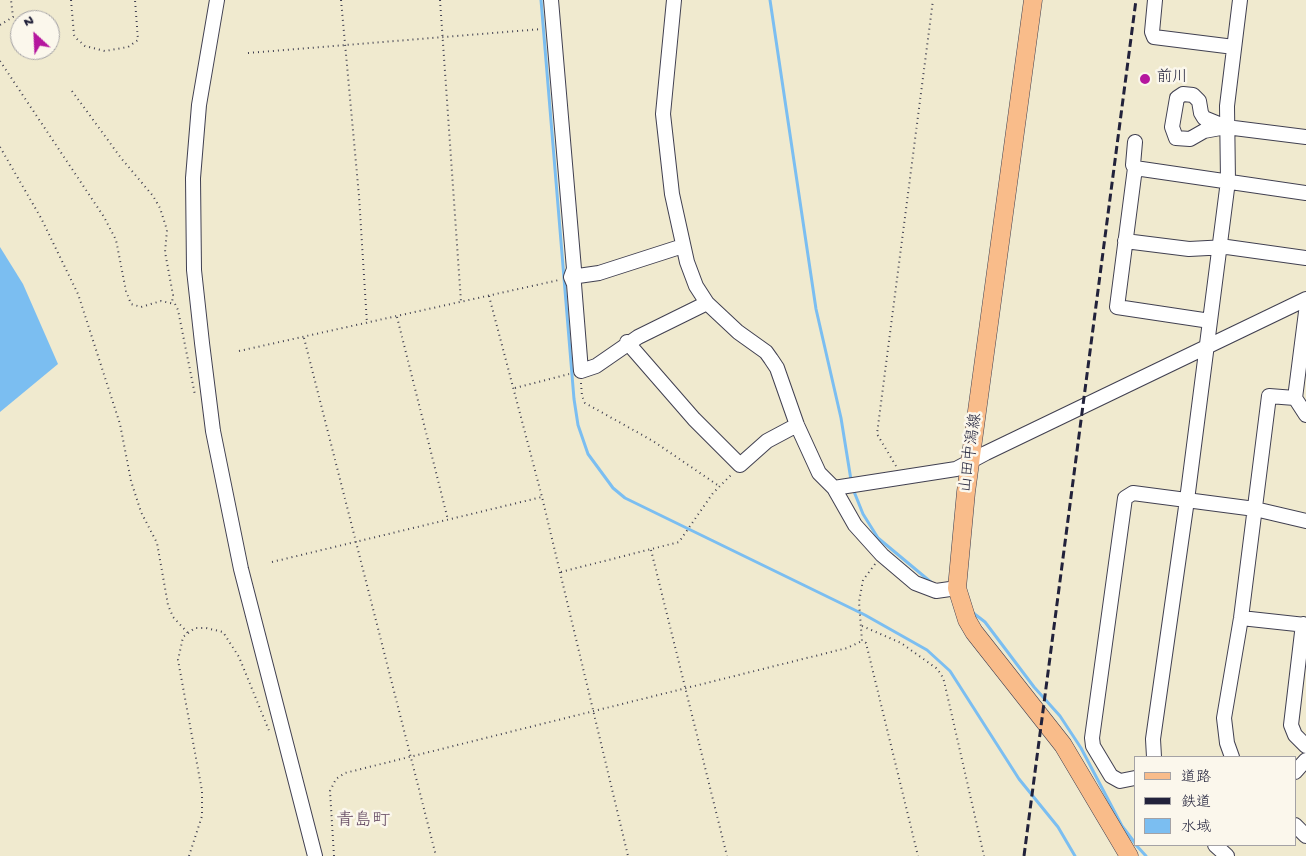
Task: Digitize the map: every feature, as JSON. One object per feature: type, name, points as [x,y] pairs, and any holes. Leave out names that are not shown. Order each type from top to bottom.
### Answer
[{"type":"main road","name":"山田中潟線","points":[[1033,0],[965,500],[957,588],[967,620],[974,632],[1063,745],[1129,856]]},
{"type":"street","points":[[217,0],[199,104],[193,178],[194,270],[202,343],[213,431],[241,569],[315,856]]},
{"type":"street","points":[[551,0],[574,269],[565,278]]},
{"type":"street","points":[[674,0],[663,114],[672,194],[691,276],[707,303],[738,332],[766,352],[777,368],[797,425],[818,473],[834,488],[855,525],[882,554],[923,587],[936,591],[957,588]]},
{"type":"street","points":[[1155,0],[1152,32],[1154,37],[1234,47]]},
{"type":"street","points":[[1154,756],[1155,723],[1187,500],[1228,181],[1226,127],[1240,0]]},
{"type":"street","points":[[1226,127],[1306,137]]},
{"type":"street","points":[[1135,142],[1133,165],[1135,168],[1117,307],[1118,309],[1210,322]]},
{"type":"street","points":[[1135,168],[1306,193]]},
{"type":"street","points":[[1125,241],[1189,249],[1220,248],[1306,258]]},
{"type":"street","points":[[565,278],[599,273],[683,246]]},
{"type":"street","points":[[565,278],[574,284],[581,371],[596,366],[627,342],[707,303]]},
{"type":"street","points":[[834,488],[956,469],[1306,300],[1306,288]]},
{"type":"street","points":[[1306,312],[1294,398],[1306,415]]},
{"type":"street","points":[[627,342],[694,419],[740,465],[767,441],[797,425]]},
{"type":"street","points":[[1232,756],[1227,743],[1224,718],[1241,618],[1269,396],[1294,398]]},
{"type":"street","points":[[1134,778],[1120,781],[1111,776],[1093,746],[1092,738],[1125,498],[1133,493],[1255,508],[1305,518]]},
{"type":"street","points":[[1241,618],[1305,624],[1291,725],[1295,735],[1306,746]]},
{"type":"street","points":[[1296,771],[1306,760]]},
{"type":"street","points":[[1296,827],[1306,836]]},
{"type":"path","points":[[0,25],[13,17],[10,0]]},
{"type":"path","points":[[70,0],[74,34],[77,39],[85,46],[105,50],[128,47],[138,40],[135,0]]},
{"type":"path","points":[[341,0],[359,196],[367,324]]},
{"type":"path","points":[[440,0],[461,303]]},
{"type":"path","points":[[904,478],[877,434],[933,0]]},
{"type":"path","points":[[248,53],[554,28]]},
{"type":"path","points":[[0,61],[104,217],[116,240],[126,291],[131,304],[142,306],[161,300],[172,303],[178,310],[196,396]]},
{"type":"path","points":[[72,91],[121,158],[154,196],[160,208],[167,230],[165,252],[173,295],[172,303]]},
{"type":"path","points":[[0,147],[41,218],[78,294],[120,424],[132,481],[141,512],[157,543],[168,605],[173,617],[188,633]]},
{"type":"path","points":[[239,351],[461,303],[565,278]]},
{"type":"path","points":[[489,296],[515,388],[561,572],[592,712],[628,856]]},
{"type":"path","points":[[397,317],[448,520]]},
{"type":"path","points":[[304,338],[436,856]]},
{"type":"path","points":[[515,388],[581,371],[582,396],[585,403],[653,441],[719,486]]},
{"type":"path","points":[[561,572],[680,542],[719,486],[740,465]]},
{"type":"path","points":[[272,562],[542,497]]},
{"type":"path","points":[[651,550],[727,856]]},
{"type":"path","points":[[882,554],[863,580],[859,602],[862,641],[866,644],[918,856]]},
{"type":"path","points":[[862,626],[901,643],[936,668],[941,674],[984,856]]},
{"type":"path","points":[[189,856],[202,816],[202,791],[178,660],[180,644],[188,633],[195,628],[206,628],[223,632],[228,638],[250,683],[271,736]]},
{"type":"path","points":[[334,856],[330,791],[336,779],[355,770],[411,758],[847,648],[862,641]]},
{"type":"water","points":[[0,247],[23,284],[58,364],[0,412]]},
{"type":"waterway","points":[[541,0],[574,399],[578,425],[588,454],[613,488],[625,498],[865,615],[927,650],[950,671],[1019,779],[1058,827],[1075,856]]},
{"type":"waterway","points":[[770,0],[816,309],[841,418],[851,480]]},
{"type":"waterway","points":[[853,489],[863,514],[878,538],[932,583]]},
{"type":"waterway","points":[[972,612],[985,622],[1034,687],[1060,716],[1081,748],[1122,826],[1134,842]]},
{"type":"waterway","points":[[1137,846],[1146,856]]},
{"type":"railway","points":[[1024,856],[1136,0]]},
{"type":"place","name":"前川","points":[[1145,79]]},
{"type":"district","name":"青島町","points":[[363,822]]}]
